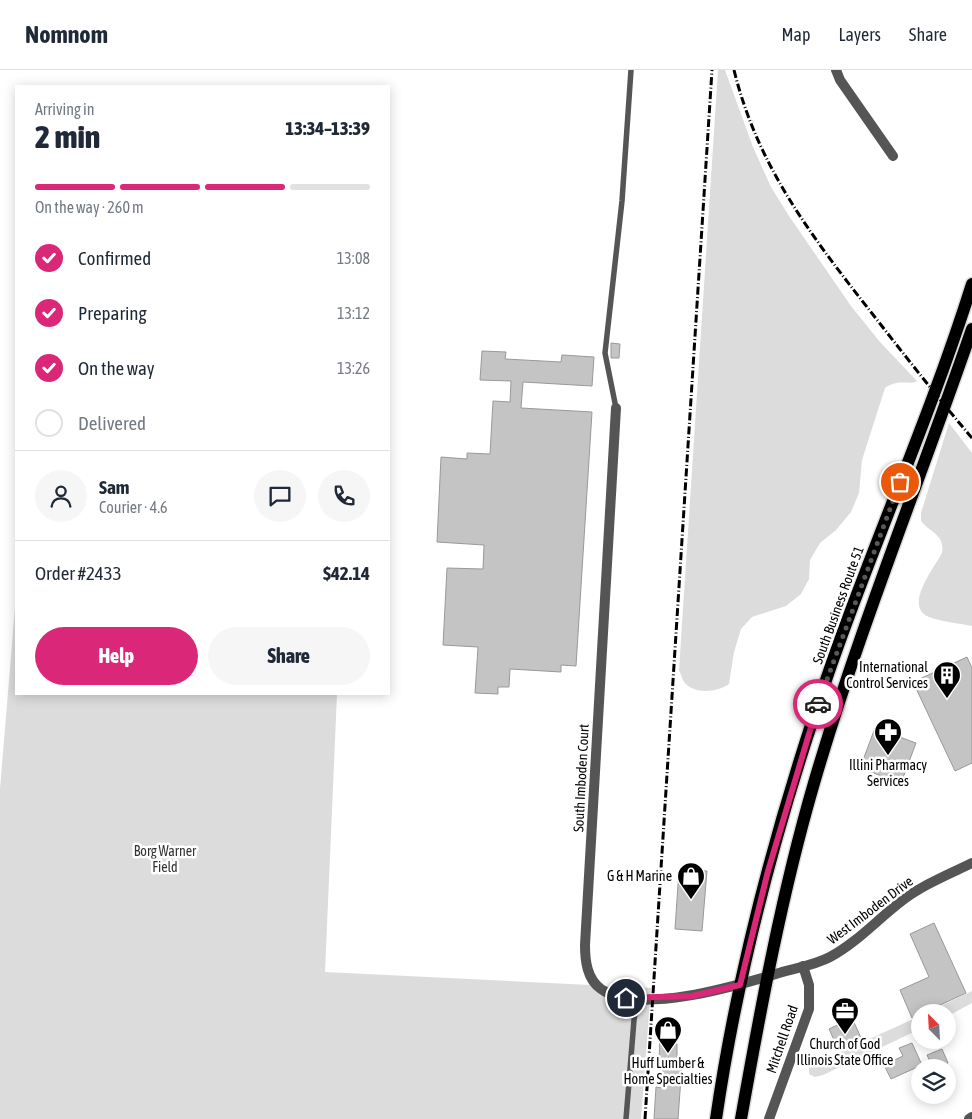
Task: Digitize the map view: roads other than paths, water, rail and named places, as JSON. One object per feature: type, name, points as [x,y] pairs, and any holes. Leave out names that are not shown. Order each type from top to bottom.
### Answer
[{"type":"main road","name":"South Business Route 51","points":[[716,1119],[740,985],[768,871],[815,712],[906,465],[942,377],[972,284]]},
{"type":"main road","points":[[741,1119],[766,977],[814,785],[837,710],[923,462],[972,329]]},
{"type":"street","points":[[836,70],[840,80],[893,156]]},
{"type":"street","name":"South Imboden Court","points":[[616,408],[585,959],[594,982],[601,989],[612,995],[638,998],[692,996],[753,981]]},
{"type":"street","name":"West Imboden Drive","points":[[753,981],[828,958],[846,947],[917,890],[972,863]]},
{"type":"street","name":"Mitchell Road","points":[[769,1119],[809,1009],[809,985],[803,966]]},
{"type":"lane","points":[[616,408],[606,347],[622,201],[631,70]]},
{"type":"lane","points":[[626,1119],[634,1020],[638,998]]},
{"type":"railway","points":[[645,1119],[712,70]]},
{"type":"railway","points":[[734,70],[744,106],[757,139],[790,200],[809,230],[851,287],[972,438]]},
{"type":"place","name":"International Control Services","points":[[947,699]]},
{"type":"place","name":"Illini Pharmacy Services","points":[[888,756]]},
{"type":"place","name":"G & H Marine","points":[[691,900]]},
{"type":"place","name":"Church of God Illinois State Office","points":[[845,1035]]},
{"type":"place","name":"Huff Lumber & Home Specialties","points":[[668,1054]]},
{"type":"park label","name":"Borg Warner Field","points":[[165,860]]}]
